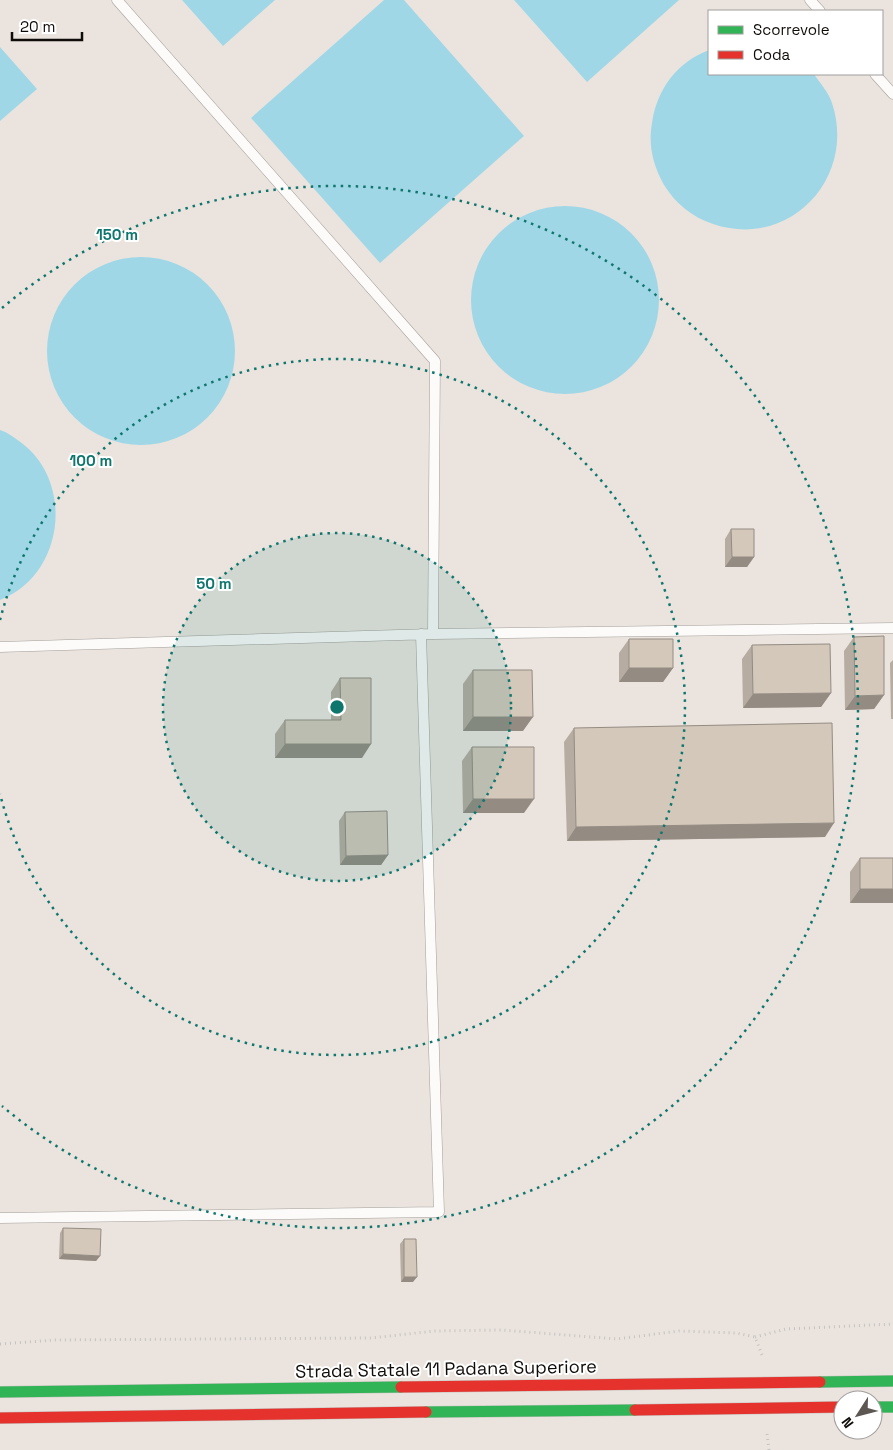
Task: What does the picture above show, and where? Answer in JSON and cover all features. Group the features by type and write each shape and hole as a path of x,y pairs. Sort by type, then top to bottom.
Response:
{"highway":[{"name":"Strada Statale 11 Padana Superiore","path":"0,1392 893,1381"},
{"path":"0,1418 833,1407"}],"lane":[{"path":"117,0 435,360 433,634"},
{"path":"810,0 819,10"},
{"path":"876,75 893,94"},
{"path":"0,647 421,634 893,628"},
{"path":"0,1218 440,1212 421,634"}],"path":[{"path":"0,1344 56,1340 371,1338 435,1331 502,1330 617,1340 679,1331 736,1333 755,1337 786,1329 893,1324"},
{"path":"755,1337 762,1355"},
{"path":"767,1434 769,1450"}],"water":[{"path":"182,0 275,0 223,46"},
{"path":"384,0 404,0 524,136 380,263 251,118"},
{"path":"514,0 679,0 587,82"},
{"path":"0,47 37,89 0,121"},
{"path":"708,50 708,75 815,75 827,92 831,99 837,131 835,157 825,181 810,201 791,217 767,227 741,229 713,224 698,218 685,209 664,185 654,163 651,147 651,131 655,111 670,78 678,69"},
{"path":"565,206 592,210 617,222 631,234 643,248 655,273 659,300 655,327 643,352 631,366 617,378 592,390 565,394 538,390 513,378 499,366 487,352 475,327 471,300 475,273 487,248 499,234 513,222 538,210"},
{"path":"141,257 168,261 193,273 207,285 219,299 231,324 235,351 231,378 219,403 207,417 193,429 168,441 141,445 114,441 89,429 75,417 63,403 51,378 47,351 51,324 63,299 75,285 89,273 114,261"},
{"path":"0,430 23,444 40,461 50,482 55,505 55,528 49,551 37,571 21,588 0,600"}],"building":[{"path":"731,529 754,529 754,557 732,557"},
{"path":"884,636 884,695 855,696 854,637"},
{"path":"629,639 673,639 673,668 629,668"},
{"path":"830,644 831,693 753,694 752,645"},
{"path":"473,670 532,670 533,717 473,717"},
{"path":"340,678 371,678 371,744 285,744 285,720 341,720"},
{"path":"832,723 834,823 576,827 574,728"},
{"path":"472,747 534,747 534,799 473,799"},
{"path":"387,811 388,855 346,856 345,812"},
{"path":"860,858 893,858 893,889 860,889"},
{"path":"63,1228 101,1229 100,1256 63,1254"},
{"path":"404,1239 416,1239 417,1277 404,1277"}],"traffic: fast":[{"path":"820,1382 893,1381"},
{"path":"0,1392 401,1387"},
{"path":"883,1407 893,1407"},
{"path":"426,1412 635,1410"}],"traffic: jam":[{"path":"401,1387 820,1382"},
{"path":"635,1410 833,1407"},
{"path":"0,1418 426,1412"}]}
